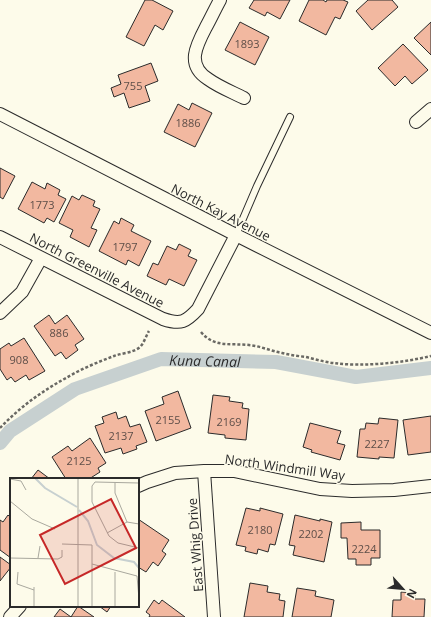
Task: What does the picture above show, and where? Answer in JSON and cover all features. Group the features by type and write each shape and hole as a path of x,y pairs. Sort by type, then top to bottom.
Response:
{"street":[{"path":"220,0 198,41 195,52 195,62 199,72 208,79 244,98"},
{"path":"416,122 431,109"},
{"name":"North Kay Avenue","path":"0,114 431,333"},
{"name":"North Greenville Avenue","path":"0,237 173,323 183,322 192,316 198,309 236,235"},
{"path":"0,313 22,292 41,258"},
{"name":"East Whig Drive","path":"204,471 214,617"},
{"name":"North Windmill Way","path":"139,486 176,473 234,471 320,489 352,491 394,490 431,486"},
{"path":"10,617 19,607"}],"lane":[{"path":"236,235 257,186 290,117"}],"path":[{"path":"0,428 22,408 67,377 115,356 135,350 143,343 149,331"},
{"path":"201,332 209,340 222,344 249,345 333,363 372,365 431,356"}],"building":[{"path":"145,0 152,0 173,11 163,30 155,25 144,46 126,37"},
{"path":"254,0 290,0 280,19 267,12 265,16 249,8"},
{"path":"309,0 323,0 326,2 327,0 343,0 348,2 340,19 335,17 326,35 299,21"},
{"path":"368,0 392,0 398,7 372,30 356,11"},
{"path":"240,22 269,37 255,65 225,50"},
{"path":"431,22 431,55 414,38"},
{"path":"403,44 428,70 412,84 405,76 395,86 378,68"},
{"path":"151,63 158,81 145,86 150,101 129,108 124,93 114,97 111,88 121,84 118,75"},
{"path":"192,103 212,113 195,147 164,132 178,104 189,110"},
{"path":"0,168 15,176 3,199 0,197"},
{"path":"32,182 45,189 47,183 60,190 58,195 66,199 54,222 47,218 44,223 18,209"},
{"path":"82,195 95,201 93,206 100,209 91,228 97,230 89,247 70,237 73,230 59,223 72,196 79,200"},
{"path":"121,218 134,225 131,231 151,241 139,266 128,260 126,265 99,251 114,221 119,224"},
{"path":"179,244 191,250 188,256 197,260 184,286 169,279 166,285 147,276 153,263 158,265 167,246 176,250"},
{"path":"49,315 55,324 67,315 84,339 75,345 78,350 66,359 61,352 55,356 34,326"},
{"path":"24,338 45,371 29,380 26,375 15,382 11,377 7,380 0,369 0,349 9,343 11,346"},
{"path":"178,391 191,428 156,441 145,411 164,404 162,397"},
{"path":"213,395 230,397 229,401 243,403 242,408 249,409 246,440 225,438 225,435 208,433"},
{"path":"116,412 118,419 126,416 130,427 140,424 147,442 136,446 137,449 123,454 121,448 105,453 95,426 104,423 102,417"},
{"path":"431,416 431,452 408,455 403,420"},
{"path":"379,418 398,420 394,458 379,457 379,459 357,457 360,429 365,429 366,423 378,424"},
{"path":"310,423 341,431 337,443 345,445 340,460 311,452 312,450 303,447"},
{"path":"90,438 106,463 98,468 100,472 91,478 65,478 52,457 68,446 72,451"},
{"path":"38,470 49,478 32,478"},
{"path":"246,508 260,511 260,508 283,514 275,545 270,544 268,552 258,549 257,554 245,551 246,547 236,545"},
{"path":"8,515 10,517 10,557 0,550 0,520 3,522"},
{"path":"295,515 320,521 320,519 332,522 324,562 293,555 295,546 289,545"},
{"path":"139,520 169,540 162,551 166,554 158,566 153,562 146,572 139,568"},
{"path":"361,522 361,530 380,530 380,558 371,558 371,565 356,565 356,559 348,559 347,538 341,538 341,523"},
{"path":"0,557 10,564 10,568 0,581"},
{"path":"250,583 268,586 267,592 280,594 279,600 285,601 283,617 244,617"},
{"path":"297,588 316,591 315,596 334,600 331,617 292,617"},
{"path":"401,592 415,593 415,599 425,599 424,617 392,617 393,600 401,600"},
{"path":"154,600 159,604 162,600 185,617 149,617 150,615 146,612"},
{"path":"77,607 79,607 94,617 71,617"},
{"path":"100,607 110,607 107,612"},
{"path":"60,609 71,617 54,617"}],"waterway":[{"name":"Kuna Canal","path":"0,443 10,431 75,389 161,359 276,362 356,377 431,368"}]}
